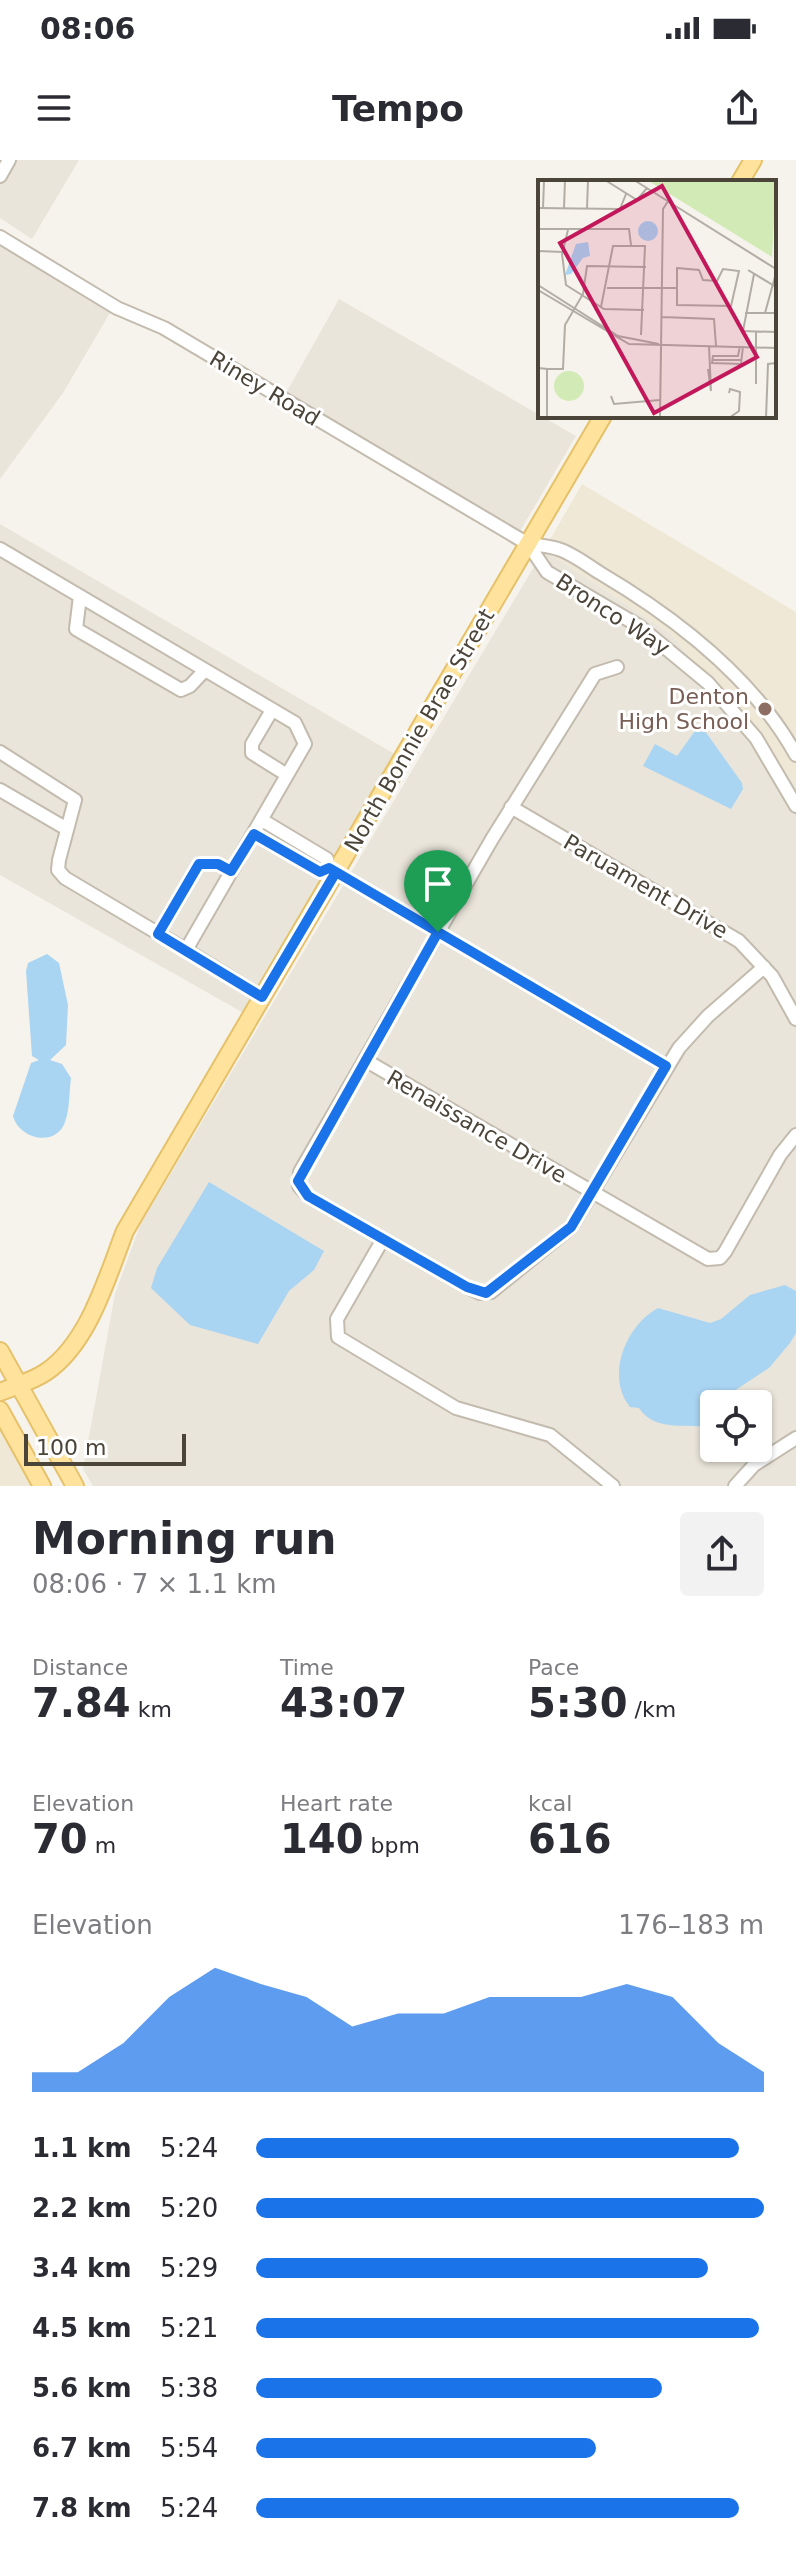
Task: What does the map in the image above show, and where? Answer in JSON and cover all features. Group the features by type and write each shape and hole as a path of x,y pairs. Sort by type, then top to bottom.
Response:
{"main road":[{"path":"741,180 753,160"},
{"name":"North Bonnie Brae Street","path":"0,1392 46,1372 72,1347 102,1290 125,1231 262,997 332,870 602,418"},
{"path":"0,1351 75,1486"},
{"path":"0,1410 42,1486"}],"street":[{"path":"0,176 9,160"},
{"name":"Riney Road","path":"0,237 117,308 164,328 528,544"},
{"name":"Bronco Way","path":"528,544 559,549 682,627 753,694 783,732 796,755"},
{"name":"Bronco Way","path":"528,544 547,572 648,632 708,683 756,738 796,806"},
{"path":"0,549 295,723 302,733 305,744 186,950"},
{"path":"80,596 76,629 181,690 205,670"},
{"path":"617,667 600,671 591,679 511,807 300,1172 299,1186 308,1196 480,1293 491,1292 563,1234 592,1193 666,1066 708,1016 764,967"},
{"path":"272,710 252,744 252,753 287,775"},
{"path":"0,752 75,800 58,870 65,878 262,997"},
{"path":"0,790 67,829"},
{"name":"Paruament Drive","path":"511,807 729,934 764,967 796,1019"},
{"path":"262,820 327,859 332,870 666,1066"},
{"path":"254,834 320,872 332,870"},
{"path":"158,934 199,864 218,864 231,871"},
{"name":"Renaissance Drive","path":"365,1060 702,1257 714,1260 725,1252 780,1155 796,1135"},
{"path":"383,1239 337,1319 336,1331 342,1341 456,1408 527,1426 560,1441 613,1486"},
{"path":"735,1486 754,1465 796,1438"}],"shaded area":[{"path":"0,160 79,160 32,239 0,218"},
{"path":"0,246 111,311 63,393 0,479"},
{"path":"339,299 538,414 538,418 545,418 576,436 519,533 286,393"},
{"name":"Denton High School","path":"582,484 796,612 796,785 671,634 544,550"},
{"path":"0,524 398,756 247,1015 0,875"},
{"path":"544,550 671,634 796,785 796,1486 93,1486 83,1469 115,1294 140,1225"},
{"path":"0,1416 40,1486 0,1486"}],"water":[{"path":"700,724 742,783 743,789 731,809 643,766 655,744 677,756"},
{"path":"47,954 59,963 68,1005 66,1045 50,1060 62,1064 71,1078 65,1122 60,1130 46,1138 22,1130 13,1116 31,1063 39,1060 32,1056 26,971 28,963"},
{"path":"209,1182 324,1251 314,1270 289,1291 258,1344 190,1325 151,1288 157,1268"},
{"path":"785,1285 796,1291 796,1333 769,1368 736,1390 700,1390 700,1427 661,1423 652,1420 639,1408 630,1407 619,1381 619,1367 628,1339 647,1316 658,1308 710,1323 721,1319 750,1295"}],"place":[{"name":"Denton High School","path":"765,709"}],"route":[{"path":"438,932 336,872 329,868 320,872 254,834 231,871 218,864 199,864 158,934 262,997 336,872 438,932 300,1172 298,1181 308,1196 467,1287 486,1293 571,1227 666,1066 438,932"}]}
